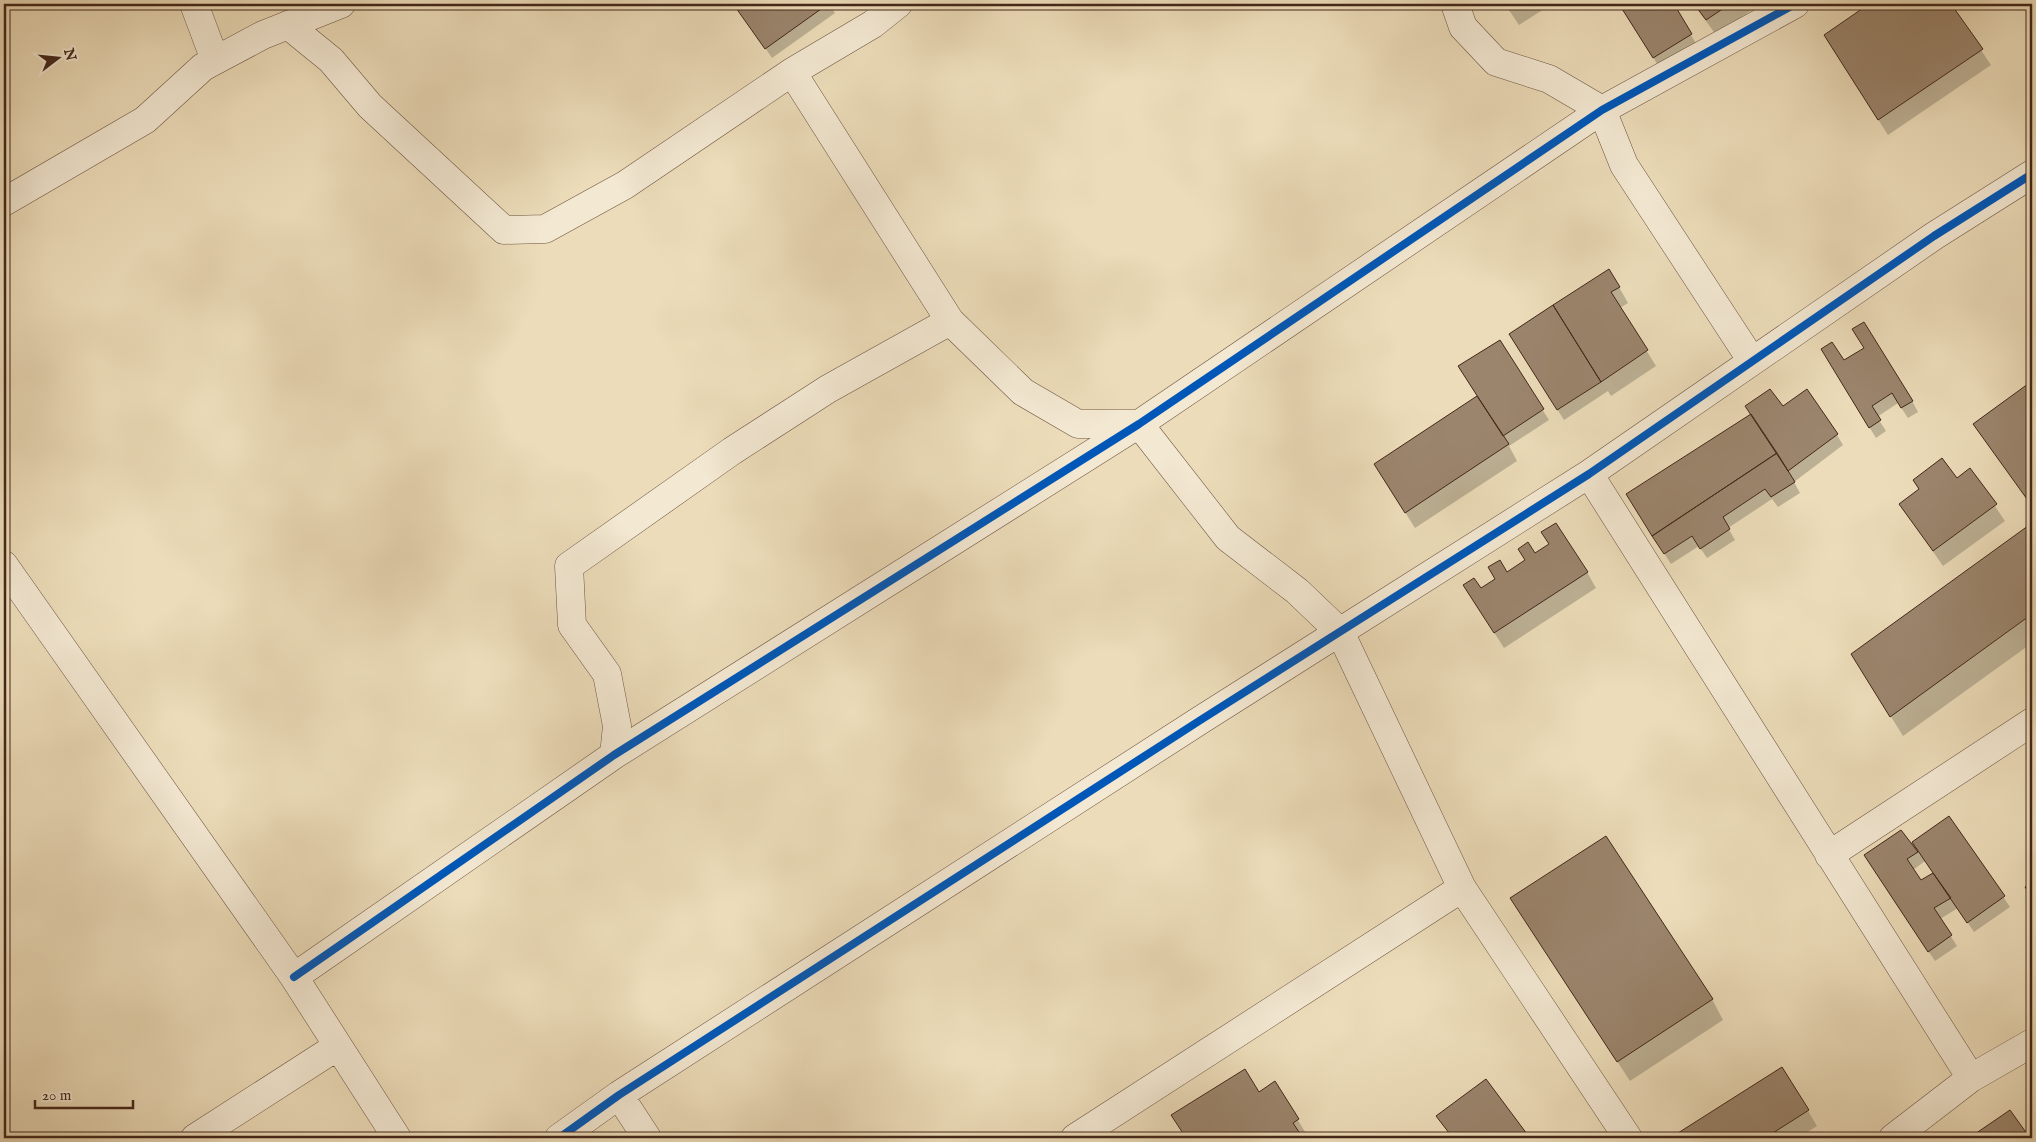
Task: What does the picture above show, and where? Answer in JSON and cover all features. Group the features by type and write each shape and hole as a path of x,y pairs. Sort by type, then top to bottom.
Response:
{"street":[{"path":"194,4 216,60"},
{"path":"4,202 145,120 203,66 262,35 341,4"},
{"path":"288,25 331,60 370,106 504,230 545,229 625,185 792,72 872,24 898,4"},
{"path":"1455,4 1463,27 1496,62 1549,79 1602,110 1624,165 1752,361"},
{"path":"294,977 614,755 1139,424 1602,110 1796,4"},
{"path":"792,72 950,321 1023,392 1078,424 1139,424"},
{"path":"559,1138 618,1095 1589,474 1934,236 2032,174"},
{"path":"614,755 618,726 607,674 572,625 569,566 732,451 828,389 950,321"},
{"path":"1139,424 1228,538 1297,591 1340,632 1462,888 1628,1138"},
{"path":"1589,474 1971,1078"},
{"path":"9,580 294,977 397,1138"},
{"path":"1829,855 2032,722"},
{"path":"1075,1138 1462,888"},
{"path":"1893,1138 1971,1078 2032,1042"},
{"path":"195,1138 338,1046"},
{"path":"618,1095 647,1138"}],"building":[{"path":"742,4 828,4 765,49 736,8"},
{"path":"1505,4 1519,4 1509,10"},
{"path":"1619,4 1674,4 1692,34 1653,58"},
{"path":"1694,4 1730,4 1706,20"},
{"path":"1869,4 1951,4 1983,49 1878,120 1824,35"},
{"path":"1609,269 1620,287 1611,292 1648,350 1601,382 1553,305"},
{"path":"1553,305 1601,382 1557,410 1509,334"},
{"path":"1864,322 1913,401 1901,408 1892,393 1872,406 1881,420 1869,428 1821,349 1832,342 1844,360 1864,348 1852,329"},
{"path":"1500,340 1544,409 1503,436 1458,366"},
{"path":"2032,381 2032,506 1973,424"},
{"path":"1770,389 1783,406 1807,389 1838,434 1788,471 1745,406"},
{"path":"1477,396 1509,444 1405,513 1374,464"},
{"path":"1751,414 1777,453 1652,536 1626,494"},
{"path":"1777,453 1795,482 1771,497 1765,489 1723,517 1730,529 1700,549 1692,536 1664,554 1652,536"},
{"path":"1942,458 1957,478 1970,468 1997,504 1933,551 1899,504 1919,489 1913,480"},
{"path":"1556,523 1588,572 1494,633 1463,585 1474,578 1481,588 1495,579 1488,567 1500,560 1507,572 1525,560 1518,549 1528,542 1535,553 1549,544 1541,532"},
{"path":"2032,523 2032,614 1890,717 1851,654"},
{"path":"1949,816 2005,896 1967,923 1912,842"},
{"path":"1901,830 1918,852 1907,859 1921,880 1933,873 1951,898 1934,908 1952,935 1928,952 1864,855"},
{"path":"1606,836 1713,999 1617,1062 1510,898"},
{"path":"2032,882 2032,898 2025,887"},
{"path":"1782,1067 1809,1110 1765,1138 1681,1138 1678,1133"},
{"path":"1245,1069 1259,1092 1275,1081 1299,1119 1293,1123 1303,1138 1186,1138 1171,1115"},
{"path":"1486,1079 1530,1138 1453,1138 1436,1116"},
{"path":"2010,1110 2030,1138 1969,1138"}],"cycle path":[{"path":"294,977 614,755 1139,424 1602,110 1795,4"},
{"path":"559,1138 619,1095 1199,721 1589,474 1934,236 2032,174"}]}
